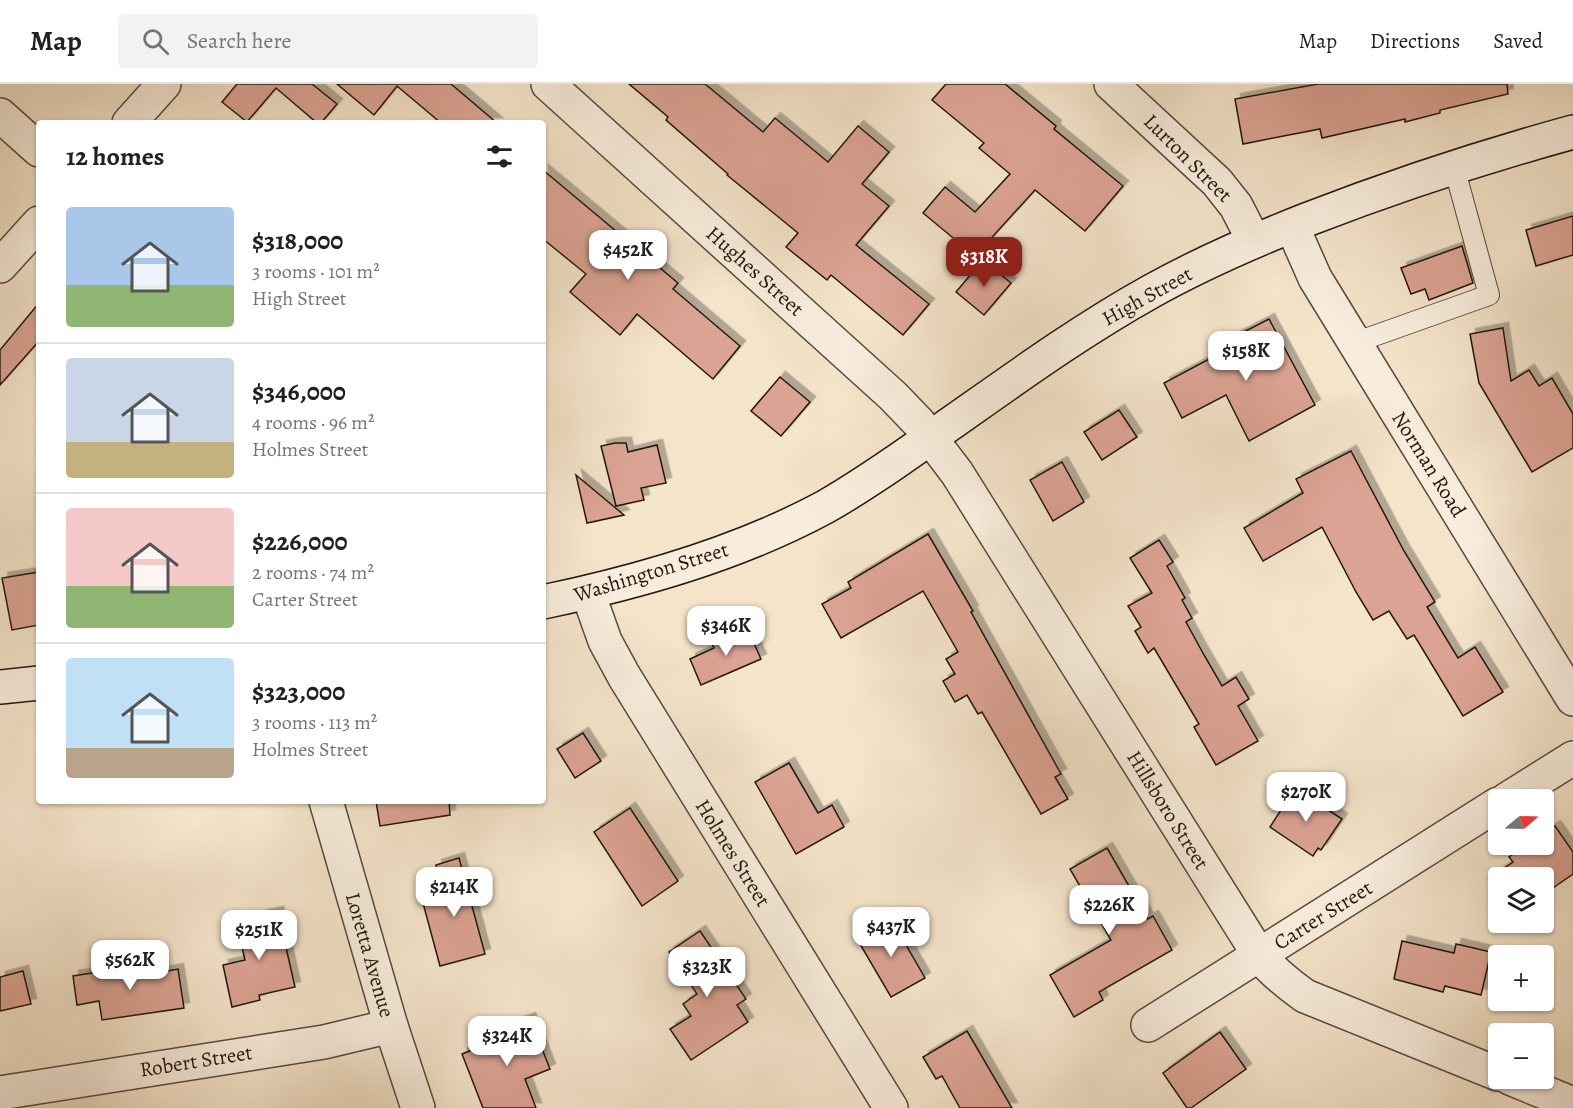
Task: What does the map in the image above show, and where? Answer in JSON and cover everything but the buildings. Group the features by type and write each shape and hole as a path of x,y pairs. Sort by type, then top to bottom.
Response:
{"street":[{"path":"132,120 164,84"},
{"name":"Hughes Street","path":"548,84 893,396 931,438"},
{"name":"Lurton Street","path":"1111,84 1217,182 1236,206 1254,241"},
{"path":"0,115 36,147"},
{"name":"High Street","path":"758,537 840,498 1120,309 1176,277 1254,241 1378,193 1454,167 1573,132"},
{"path":"0,266 36,226"},
{"name":"Norman Road","path":"1292,226 1315,278 1573,699"},
{"name":"Hillsboro Street","path":"931,438 957,473 1259,955 1279,977 1305,996 1488,1070"},
{"name":"Washington Street","path":"546,601 588,593 689,563 758,537"},
{"name":"Holmes Street","path":"588,593 605,640 624,676 891,1108"},
{"path":"0,687 36,682"},
{"path":"1524,789 1573,758"},
{"name":"Loretta Avenue","path":"327,804 391,1026 418,1108"},
{"name":"Carter Street","path":"1148,1025 1488,810"},
{"name":"Robert Street","path":"0,1093 324,1042 391,1026"},
{"path":"1537,1089 1573,1104"}],"lane":[{"path":"1354,343 1489,295 1454,167"}]}
